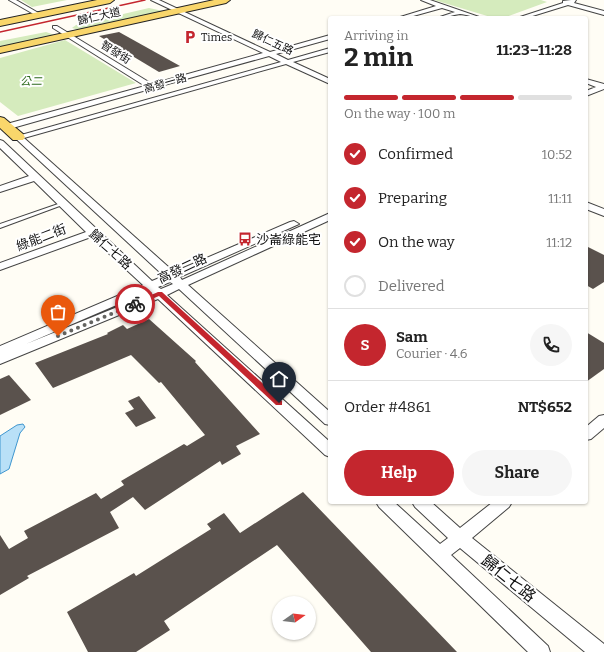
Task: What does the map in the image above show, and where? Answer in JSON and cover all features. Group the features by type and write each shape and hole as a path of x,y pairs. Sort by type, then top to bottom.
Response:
{"main road":[{"name":"歸仁大道","path":"0,23 90,0"},
{"name":"歸仁大道","path":"0,18 110,0"},
{"name":"歸仁大道","path":"0,50 68,35 180,7 226,0"},
{"name":"歸仁大道","path":"159,3 180,7"},
{"name":"歸仁大道","path":"52,28 71,24"},
{"name":"歸仁七路","path":"2,126 18,137"},
{"name":"高發一路","path":"0,142 18,137"}],"street":[{"path":"12,0 35,13"},
{"path":"424,0 473,16"},
{"path":"558,0 571,1 604,10"},
{"path":"526,16 571,1 604,13"},
{"path":"407,16 442,6"},
{"name":"歸仁五路","path":"180,7 291,61 328,76"},
{"path":"447,16 461,12"},
{"name":"智發街","path":"52,28 68,35 166,96"},
{"name":"高發一路","path":"2,126 152,87 328,39"},
{"name":"高發一路","path":"18,137 328,51"},
{"name":"歸仁五路","path":"291,61 328,81"},
{"path":"588,82 604,88"},
{"path":"588,93 604,88"},
{"path":"588,100 604,88"},
{"name":"歸仁七路","path":"18,137 328,418"},
{"name":"歸仁七路","path":"0,142 93,233 328,449"},
{"path":"0,189 36,177"},
{"path":"588,199 604,207"},
{"path":"588,206 604,213"},
{"name":"高發二路","path":"0,360 176,281 328,209"},
{"name":"高發二路","path":"176,281 328,217"},
{"name":"綠能二街","path":"0,267 93,233"},
{"name":"高發二路","path":"0,351 156,290"},
{"path":"588,433 604,420"},
{"name":"歸仁七路","path":"386,504 541,652"},
{"name":"歸仁七路","path":"422,504 460,538 599,652"},
{"path":"440,554 502,504"}],"lane":[{"path":"0,226 63,204"}],"green space":[{"path":"21,0 67,0 32,7"},
{"path":"434,0 541,0 547,2 508,16 487,16"},
{"path":"149,8 163,11 79,30 72,28 76,25"},
{"path":"46,32 55,35 0,49 0,41"},
{"name":"公二","path":"65,40 136,83 18,116 0,102 0,58"}],"water":[{"path":"23,424 25,427 20,433 9,469 0,474 0,436 17,425"}],"building":[{"path":"119,32 180,66 159,72 99,36"},
{"path":"588,247 604,255 604,282 593,289 588,286"},
{"path":"149,319 196,361 195,362 260,434 236,446 241,454 222,465 220,461 145,510 133,497 110,512 119,528 27,576 29,578 0,595 0,535 9,549 28,538 24,531 96,493 101,499 124,485 121,481 184,444 187,446 205,435 161,382 159,383 131,355 53,388 35,363 108,334 107,333 123,325 127,329"},
{"path":"588,333 604,343 604,369 588,381"},
{"path":"9,375 31,400 0,415 0,379"},
{"path":"139,396 156,418 136,427 125,413 134,409 128,401"},
{"path":"303,492 457,652 371,652 277,545 164,621 170,630 136,652 88,652 67,612 134,573 136,576 211,529 207,524 224,513 240,533"}],"railway":[{"path":"0,32 145,0"}],"way so far":[{"path":"58,336 135,304"}],"place":[{"name":"Times","path":"190,37"},
{"name":"沙崙綠能宅","path":"245,239"}],"route":[{"path":"135,304 160,294 279,403"}]}
